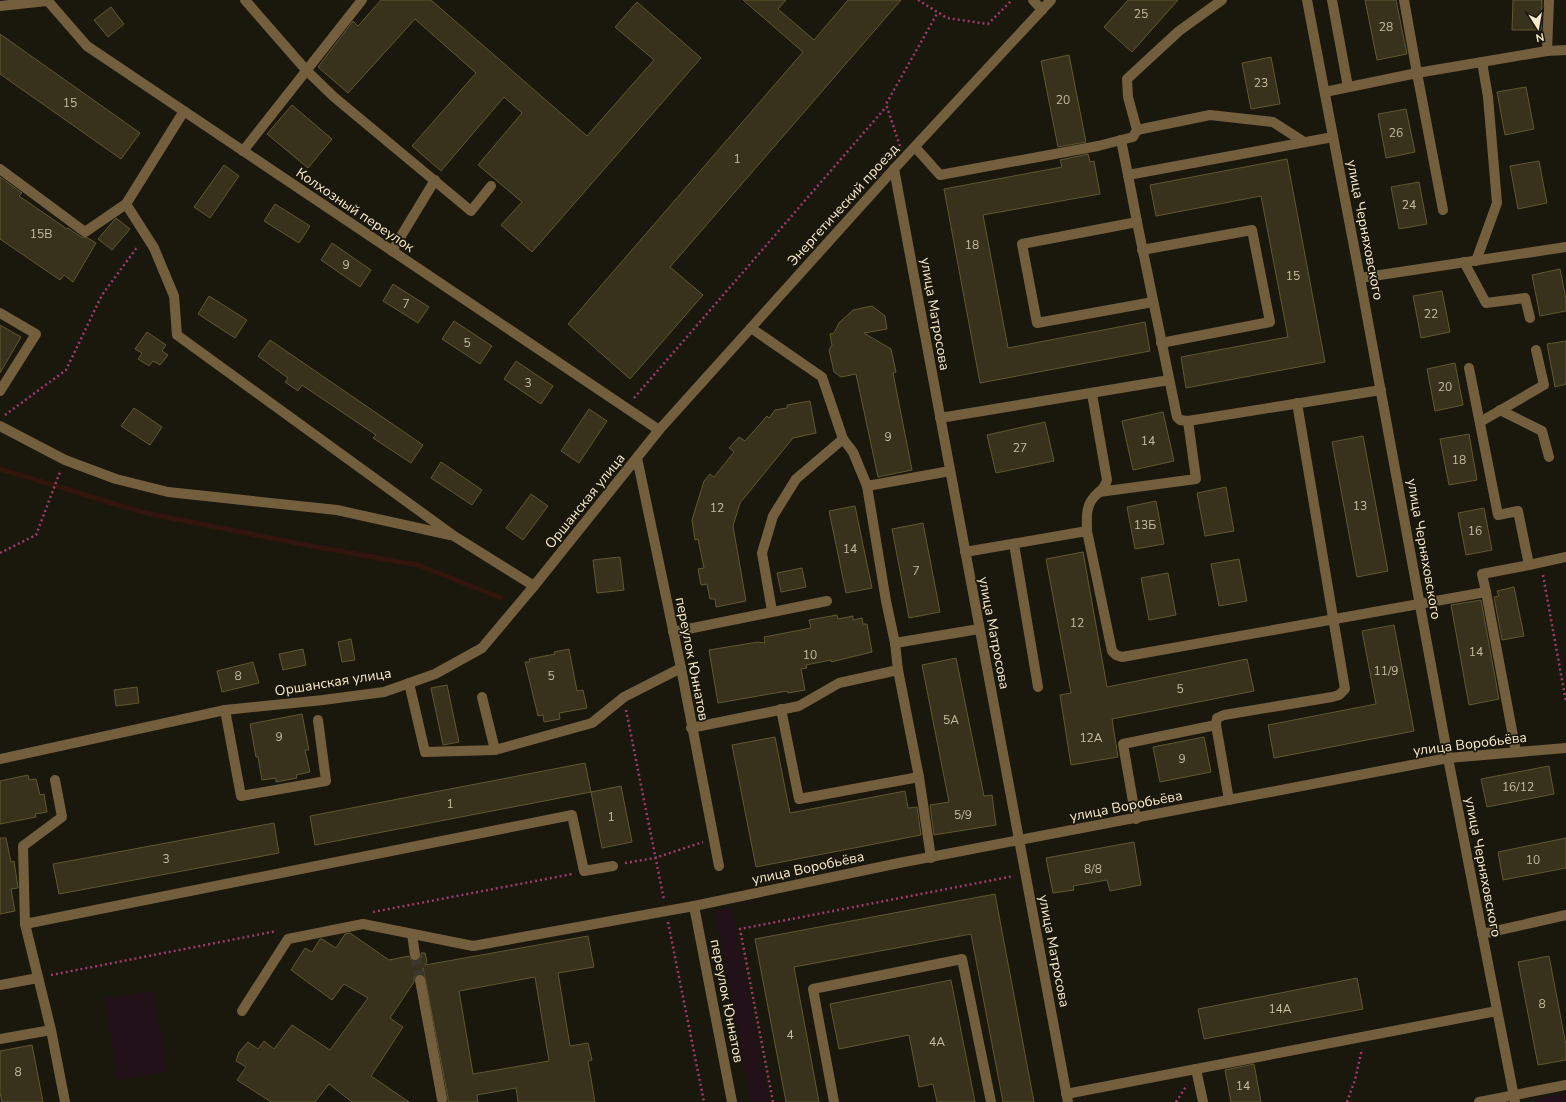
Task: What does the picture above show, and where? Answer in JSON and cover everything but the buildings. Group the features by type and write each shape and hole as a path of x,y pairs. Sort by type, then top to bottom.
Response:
{"street":[{"path":"245,0 306,70 334,97 471,211 491,186"},
{"path":"243,151 362,0"},
{"path":"1033,0 1042,10"},
{"name":"Энергетический проезд","path":"659,430 904,158 1051,0"},
{"path":"915,147 940,175 1098,146 1133,138 1137,130 1128,97 1127,79 1179,31 1222,0"},
{"name":"улица Черняховского","path":"1307,0 1360,278 1448,758 1514,1099"},
{"path":"1332,0 1348,87"},
{"path":"1404,0 1442,210"},
{"path":"1546,51 1549,0"},
{"path":"0,6 47,1"},
{"name":"Колхозный переулок","path":"47,1 87,46 659,430"},
{"path":"1325,92 1417,72 1546,51 1566,50"},
{"path":"1476,261 1497,203 1488,97 1482,62"},
{"path":"0,169 84,232 126,204 184,111"},
{"path":"1137,130 1210,115 1273,122 1304,142"},
{"path":"1128,175 1333,137"},
{"path":"1121,140 1161,343 1177,417 1180,420 1188,421 1380,390"},
{"name":"улица Матросова","path":"894,169 1067,1098"},
{"path":"392,251 435,180"},
{"path":"126,204 154,248 174,296 177,335 454,536 534,586"},
{"path":"1137,222 1022,244 1037,323 1153,302"},
{"path":"1142,250 1252,230 1270,322 1161,343"},
{"path":"1360,278 1566,247"},
{"path":"1464,262 1486,303 1525,298 1530,318"},
{"path":"0,313 36,334 0,391"},
{"path":"751,328 822,377 844,439 853,452 867,486 886,601 895,643 898,670 919,777 931,858"},
{"path":"1480,422 1544,385 1536,350"},
{"path":"1469,368 1498,515 1518,511 1529,564"},
{"path":"940,418 1092,394 1169,380"},
{"path":"1092,394 1107,480 1106,486 1093,498 1087,511 1087,531 1112,651 1116,656 1122,657 1486,592"},
{"path":"1229,800 1216,725 1217,718 1224,715 1339,695 1345,689 1297,403"},
{"path":"1500,410 1542,431 1549,457"},
{"path":"1099,492 1196,479 1188,421"},
{"path":"0,426 65,460 116,480 168,492 337,510 454,536"},
{"name":"Оршанская улица","path":"0,760 225,710 384,692 435,674 482,648 534,586 659,430"},
{"path":"772,611 762,553 773,516 796,479 844,439"},
{"name":"переулок Юннатов","path":"637,458 681,668 691,728 719,866"},
{"path":"867,486 950,471"},
{"path":"965,552 1087,531"},
{"path":"1014,544 1038,687"},
{"path":"1516,752 1482,574 1566,557"},
{"path":"673,632 827,601"},
{"path":"895,643 979,629"},
{"path":"409,683 425,752 495,750 592,723 624,697 681,668"},
{"path":"691,728 799,706 840,683 898,670"},
{"path":"482,697 495,750"},
{"path":"781,709 799,799 919,777"},
{"path":"225,710 241,796 326,781 318,720"},
{"path":"1136,819 1123,744 1216,725"},
{"name":"улица Воробьёва","path":"242,1011 288,939 363,924 473,946 694,906 931,858 1448,758 1566,748"},
{"path":"54,780 62,817 23,846 25,924 51,1030 65,1102"},
{"path":"25,924 572,815 584,871 613,866"},
{"name":"переулок Юннатов","path":"694,906 732,1102"},
{"path":"1482,934 1566,914"},
{"path":"412,934 415,955"},
{"path":"834,1102 813,989 962,960 991,1102"},
{"path":"0,985 38,978"},
{"path":"420,980 442,1099"},
{"path":"1067,1098 1196,1069 1497,1011"},
{"path":"0,1039 51,1030"},
{"path":"1196,1069 1203,1102"},
{"path":"1479,1102 1514,1099 1566,1085"}],"path":[{"path":"918,0 947,18 988,24 1012,0"},
{"path":"625,408 886,107 886,104 938,12"},
{"path":"886,107 904,158"},
{"path":"0,419 66,370 102,295 146,236"},
{"path":"0,553 36,535 65,460"},
{"path":"1542,572 1566,702"},
{"path":"613,866 655,858 714,838"},
{"path":"773,1102 740,929 1025,873"},
{"path":"1347,1102 1355,1080 1365,1037"}],"shaded area":[{"path":"732,907 769,1102 751,1102 715,910"},
{"path":"153,991 167,1072 118,1080 105,999"},
{"path":"1566,1093 1566,1102 1536,1102 1536,1099"}],"waterway":[{"path":"0,469 141,512 322,548 418,565 501,598"}],"tunnel":[{"path":"415,955 420,980"}]}
